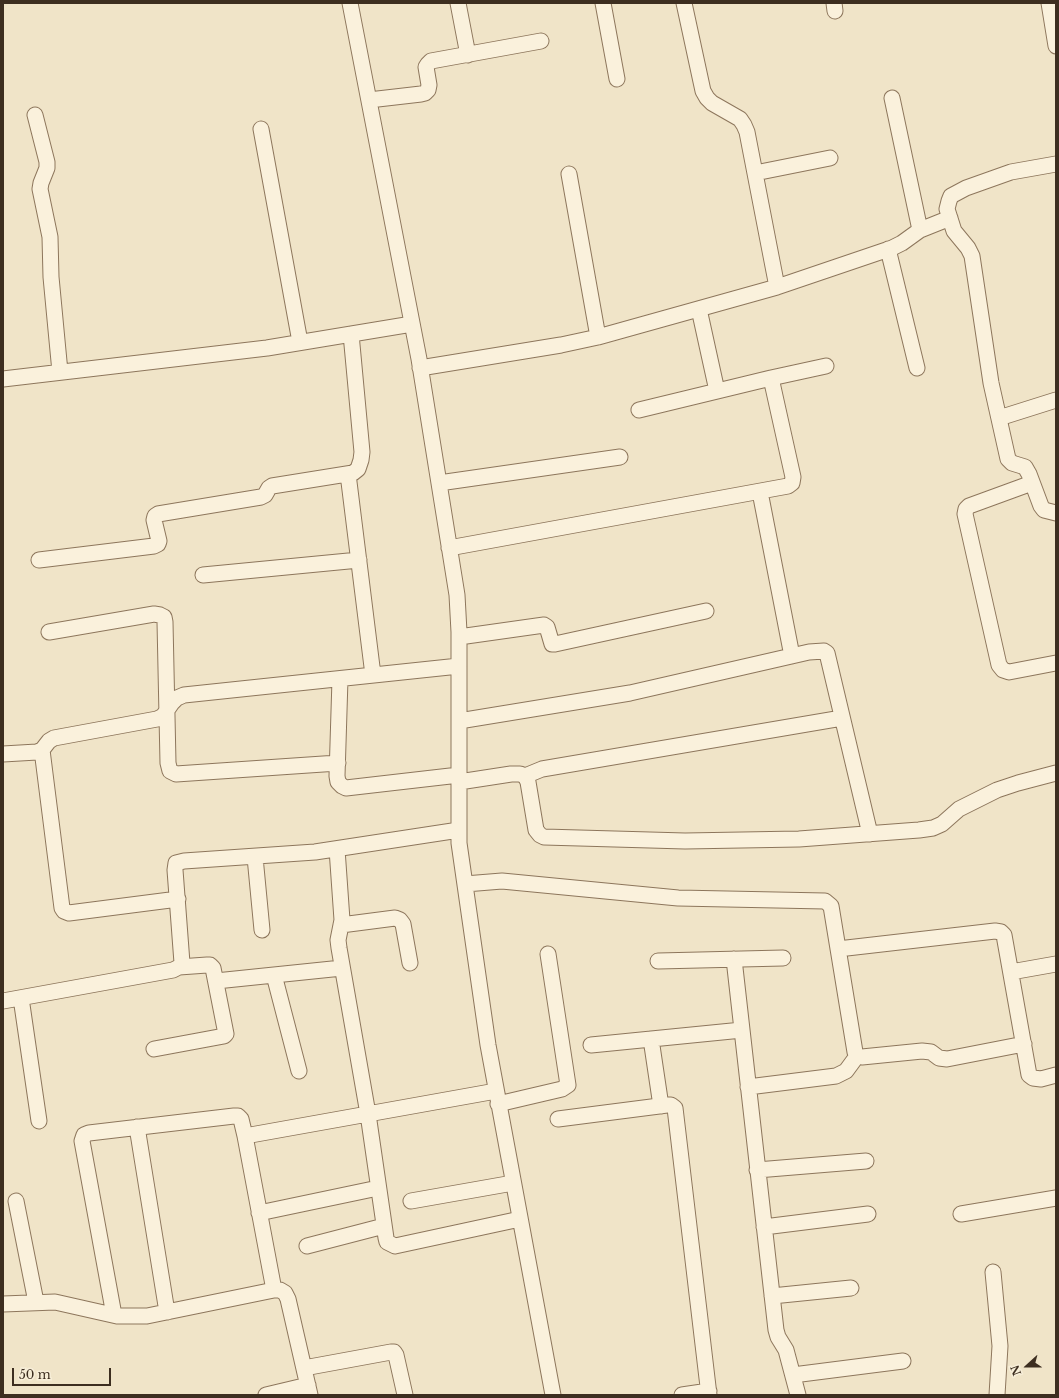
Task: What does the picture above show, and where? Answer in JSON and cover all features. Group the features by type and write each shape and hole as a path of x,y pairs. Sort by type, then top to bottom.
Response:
{"street":[{"path":"350,3 420,368 457,595 459,637 459,830 465,884 488,1045 553,1395"},
{"path":"458,3 468,55"},
{"path":"603,3 617,79"},
{"path":"684,3 703,91 712,103 740,120 747,132 777,287"},
{"path":"1049,3 1056,46"},
{"path":"369,100 422,94 428,90 429,85 426,67 431,61 541,41"},
{"path":"892,98 920,230"},
{"path":"35,115 48,162 40,189 50,237 51,277 60,372"},
{"path":"261,129 300,342"},
{"path":"755,173 830,158"},
{"path":"1056,164 1012,172 966,188 951,196 947,209 954,231 968,248 972,256 991,383 1008,458 1012,463 1025,467 1044,510 1056,513"},
{"path":"569,174 598,337"},
{"path":"420,368 561,345 598,337 777,287 888,249 902,243 920,230 950,218"},
{"path":"888,249 917,368"},
{"path":"699,309 717,391"},
{"path":"3,379 259,349 412,324"},
{"path":"39,560 154,546 158,544 159,540 154,520 155,516 158,514 261,498 272,486 353,473 358,469 362,460 362,452 351,334"},
{"path":"640,410 770,378 826,366"},
{"path":"450,548 788,486 792,483 793,477 770,378"},
{"path":"999,418 1056,400"},
{"path":"439,483 620,457"},
{"path":"348,474 373,675"},
{"path":"1032,483 969,506 966,509 965,514 999,664 1003,670 1009,672 1056,663"},
{"path":"760,492 792,656"},
{"path":"203,575 359,560"},
{"path":"459,637 544,625 547,627 552,644 555,644 706,611"},
{"path":"48,632 154,614 164,617 166,622 168,763 170,771 176,774 338,763"},
{"path":"459,721 630,693 792,656 824,651 827,653 870,834"},
{"path":"3,754 37,752 42,750 49,741 54,738 157,719 167,712 177,698 184,695 459,666"},
{"path":"340,679 338,782 346,788 511,774 520,774 525,776 542,769 842,718"},
{"path":"42,750 62,908 64,911 69,913 178,899"},
{"path":"525,776 528,782 536,830 544,837 686,841 799,839 933,828 942,824 958,809 997,790 1056,773"},
{"path":"179,967 182,963 175,870 176,863 184,861 315,852 459,830"},
{"path":"337,849 342,911 338,940 368,1114 387,1242 395,1246 520,1219"},
{"path":"255,857 262,930"},
{"path":"465,884 502,881 678,898 825,901 831,906 855,1052 857,1056"},
{"path":"341,925 395,918 400,920 403,924 410,963"},
{"path":"838,949 995,931 1000,932 1004,935 1029,1074 1033,1078 1041,1079 1056,1075"},
{"path":"245,1136 368,1114 562,1089 568,1085 548,954"},
{"path":"658,961 783,958"},
{"path":"734,959 776,1330 778,1337 786,1350 798,1395"},
{"path":"1010,972 1056,964"},
{"path":"3,1001 173,970 179,967 210,965 213,968 226,1034 224,1036 154,1049"},
{"path":"216,981 342,968"},
{"path":"274,975 299,1071"},
{"path":"21,998 39,1121"},
{"path":"591,1045 742,1030"},
{"path":"651,1039 661,1106"},
{"path":"857,1056 862,1057 922,1051 931,1052 939,1058 948,1059 1024,1044"},
{"path":"748,1087 836,1076 846,1071 857,1056"},
{"path":"558,1120 661,1106 671,1105 674,1108 709,1393 682,1395"},
{"path":"114,1315 82,1141 84,1135 89,1133 238,1116 241,1119 245,1136 274,1290"},
{"path":"137,1127 167,1312"},
{"path":"757,1170 866,1161"},
{"path":"411,1201 513,1183"},
{"path":"259,1213 378,1188"},
{"path":"961,1214 1056,1198"},
{"path":"16,1201 36,1302"},
{"path":"764,1227 868,1214"},
{"path":"307,1246 384,1226"},
{"path":"993,1272 1000,1346 997,1395"},
{"path":"772,1296 851,1288"},
{"path":"3,1304 55,1302 128,1317 147,1316 280,1290 285,1293 288,1299 309,1390 266,1395"},
{"path":"304,1368 394,1352 405,1395"},
{"path":"793,1375 903,1361"}]}
